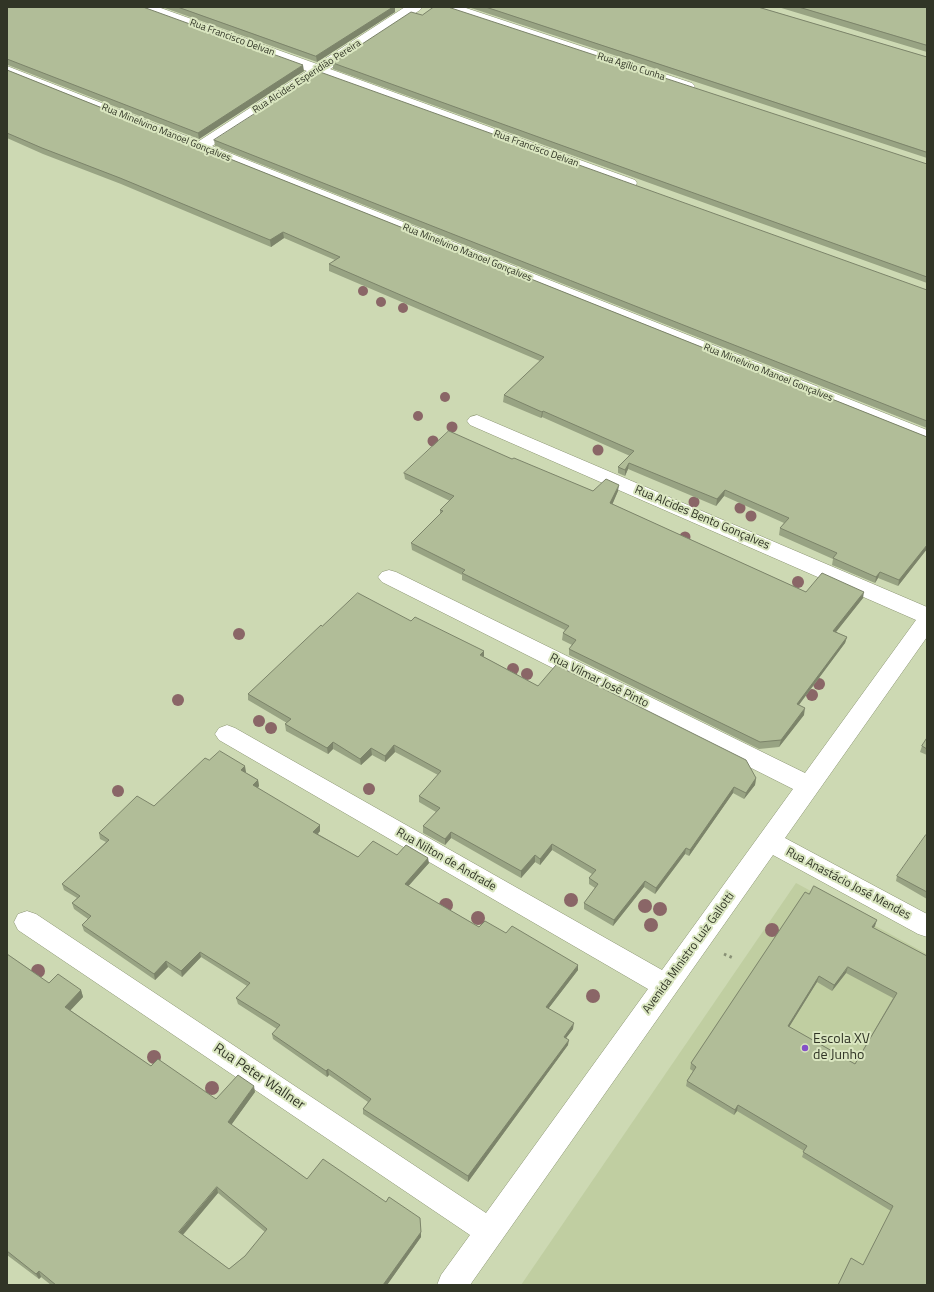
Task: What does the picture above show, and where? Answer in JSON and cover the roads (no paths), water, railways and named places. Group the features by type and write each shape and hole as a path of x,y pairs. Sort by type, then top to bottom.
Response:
{"street":[{"name":"Rua Francisco Delvan","path":"145,7 644,188"},
{"name":"Rua Alcides Esperidião Pereira","path":"200,147 415,7"},
{"name":"Rua Agílio Cunha","path":"449,7 700,90"},
{"name":"Rua Minelvino Manoel Gonçalves","path":"7,70 927,436"},
{"name":"Rua Alcides Bento Gonçalves","path":"477,421 927,616"},
{"name":"Rua Vilmar José Pinto","path":"389,577 809,786"},
{"name":"Avenida Ministro Luiz Gallotti","path":"452,1285 927,621"},
{"name":"Rua Nilton de Andrade","path":"227,734 666,986"},
{"name":"Rua Anastácio José Mendes","path":"769,842 927,926"},
{"name":"Rua Peter Wallner","path":"27,922 490,1232"}],"place":[{"name":"Escola XV de Junho","path":"805,1048"}]}
